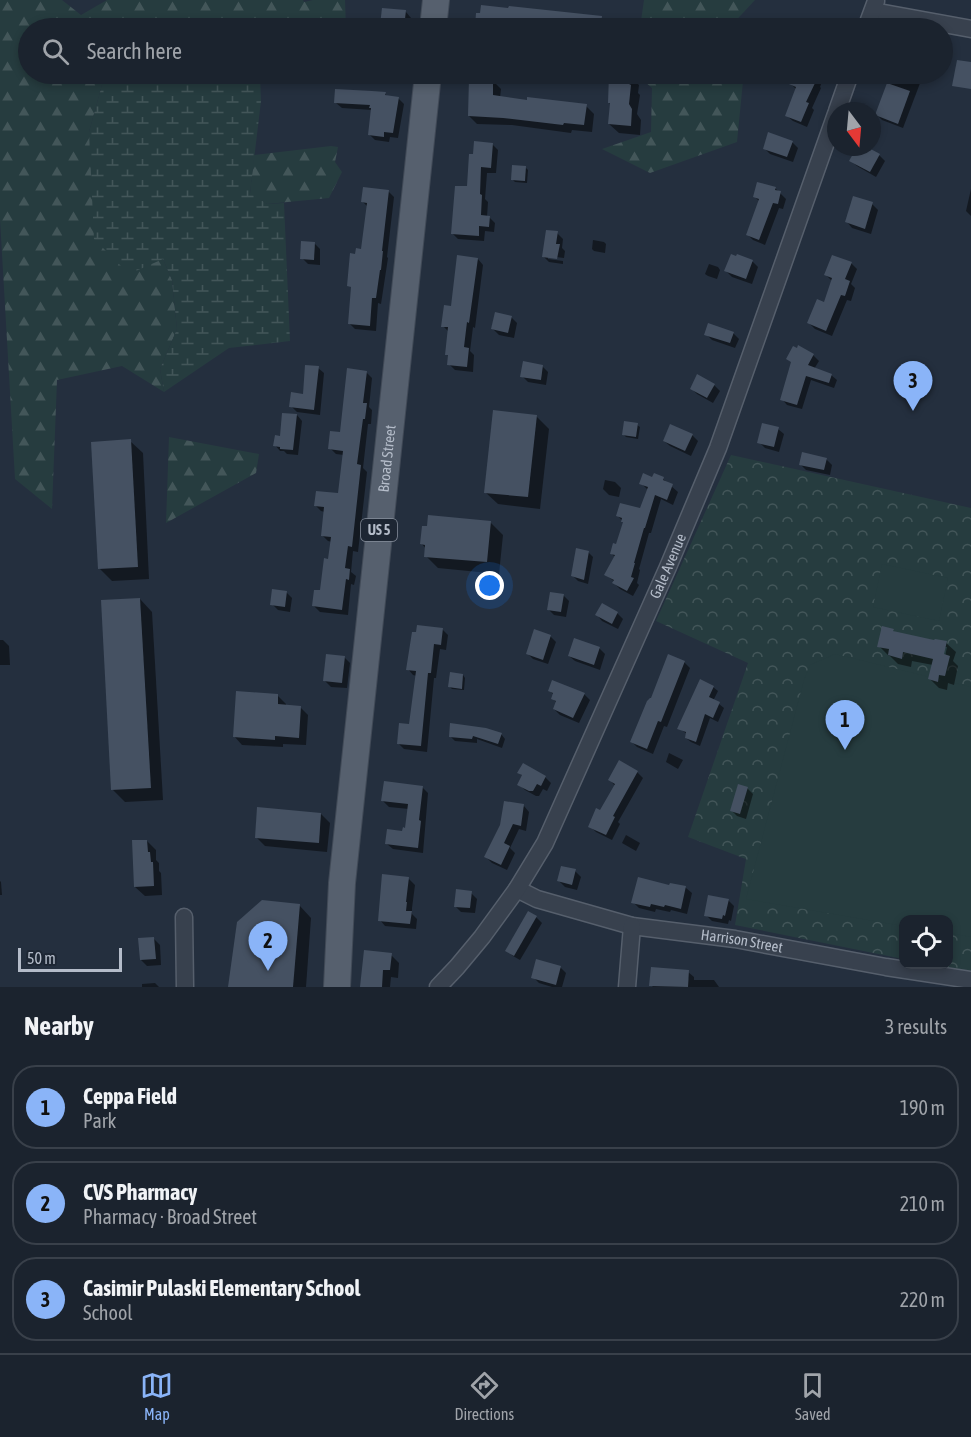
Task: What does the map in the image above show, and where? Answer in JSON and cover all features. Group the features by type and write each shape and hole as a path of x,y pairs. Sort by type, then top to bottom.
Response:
{"main road":[{"path":"434,18 436,0"},
{"name":"Broad Street","path":"337,987 343,872 427,84"}],"street":[{"path":"874,5 927,18"},
{"path":"953,25 971,29"},
{"name":"Gale Avenue","path":"840,102 846,84"},
{"name":"Gale Avenue","path":"438,987 482,937 517,889 550,833 663,578 714,456 827,137"},
{"name":"Harrison Street","path":"517,889 545,902 632,926 744,940 886,967 971,980"},
{"path":"184,917 185,987"},
{"path":"627,987 632,926"}],"green space":[{"path":"0,0 62,0 81,15 107,0 303,0 304,2 345,0 346,18 18,18 18,84 102,84 89,132 163,259 172,280 177,329 160,369 164,392 122,366 57,380 52,509 15,479 0,219"},
{"path":"644,0 755,0 738,18 641,18"},
{"path":"102,84 260,84 261,101 250,193 267,204 284,203 290,341 229,348 164,392 160,369 177,329 172,280 163,259 129,274 94,239 89,132"},
{"path":"647,84 743,84 737,142 650,173 602,149 651,132 652,88"},
{"path":"338,147 335,162 342,172 329,198 267,204 250,194 254,155"},
{"path":"169,437 259,454 256,473 166,523"},
{"path":"731,455 971,508 971,972 953,969 953,915 899,915 899,958 735,925 746,859 688,837 748,663 656,621"},
{"path":"882,564 948,578 939,621 873,607"},
{"path":"835,654 971,687 971,937 953,934 953,915 899,915 899,925 746,899 804,680 810,665"}],"building":[{"path":"481,5 602,16 602,18 476,18 476,13 480,13"},
{"path":"382,8 406,10 405,18 381,18"},
{"path":"957,60 971,62 971,89 952,86"},
{"path":"469,84 493,84 493,95 587,104 584,125 468,116"},
{"path":"609,84 631,85 629,104 632,109 631,126 608,124 610,103 608,103"},
{"path":"789,84 815,84 806,102 809,103 801,122 785,116 796,87"},
{"path":"887,84 910,91 898,124 881,117 880,102"},
{"path":"335,89 386,92 385,95 399,97 393,133 384,132 384,137 368,135 370,105 334,103"},
{"path":"768,132 793,141 787,157 763,149"},
{"path":"474,141 493,143 491,168 481,167 481,215 490,216 489,227 479,226 479,236 451,234 455,186 467,186 469,154 473,154"},
{"path":"852,156 879,156 870,172 849,161"},
{"path":"512,165 526,166 525,181 511,180"},
{"path":"757,182 776,187 775,190 781,191 778,204 773,203 759,240 746,235 759,199 753,197"},
{"path":"363,187 389,190 381,270 376,298 372,298 370,326 348,324 351,287 347,286 350,253 355,254 356,248 361,249 367,203 361,202"},
{"path":"853,196 873,202 865,229 845,222"},
{"path":"546,230 558,231 556,244 560,244 557,259 542,257"},
{"path":"301,241 315,242 314,260 300,259"},
{"path":"731,254 753,260 746,279 724,271"},
{"path":"457,255 478,258 464,347 469,348 467,367 447,365 448,355 445,355 448,327 441,327 444,305 451,306"},
{"path":"832,255 852,262 845,279 850,281 845,296 841,295 826,331 807,323 817,299 824,302 832,278 824,275"},
{"path":"495,312 512,316 508,333 491,329"},
{"path":"708,323 734,332 730,343 704,335"},
{"path":"798,345 814,354 808,365 832,374 829,383 806,376 797,405 780,400 791,362 786,359 793,346 797,348"},
{"path":"523,361 543,365 541,380 520,377"},
{"path":"305,365 319,366 314,410 289,407 291,392 303,394"},
{"path":"347,368 367,371 363,403 367,403 357,464 361,465 352,547 348,546 345,568 350,569 349,580 346,579 342,610 312,606 314,590 320,590 324,558 328,559 331,537 321,536 324,507 314,506 316,491 338,493 343,451 328,449 330,431 340,432"},
{"path":"697,374 715,384 707,398 690,389"},
{"path":"493,410 537,415 528,497 484,493"},
{"path":"282,413 297,414 293,450 273,446 275,435 280,436"},
{"path":"624,421 638,423 636,437 622,435"},
{"path":"762,423 779,427 774,447 757,443"},
{"path":"670,424 693,434 685,451 663,441"},
{"path":"131,439 138,567 98,569 91,442"},
{"path":"802,452 827,458 824,470 799,465"},
{"path":"643,473 652,477 654,473 673,484 667,500 655,495 634,563 631,577 634,578 627,591 612,583 614,580 604,575 615,555 610,554 623,522 621,522 622,518 616,516 620,503 640,508 648,487 639,484"},
{"path":"428,515 491,521 487,562 424,557 425,545 420,544 422,526 427,526"},
{"path":"576,548 589,551 584,580 571,576"},
{"path":"272,589 287,591 285,607 270,605"},
{"path":"550,592 564,594 561,612 547,610"},
{"path":"140,598 151,788 111,790 101,600"},
{"path":"602,603 618,612 612,624 595,615"},
{"path":"417,625 443,628 441,645 434,644 431,673 428,673 421,746 397,744 399,723 409,724 416,671 406,670 412,632 416,632"},
{"path":"882,626 894,629 893,631 947,641 944,654 950,656 945,676 939,675 938,682 928,679 933,659 903,652 902,659 888,655 889,649 877,647"},
{"path":"534,629 551,635 543,660 526,654"},
{"path":"574,638 600,647 594,665 568,656"},
{"path":"326,654 345,656 342,683 323,681"},
{"path":"668,654 685,661 661,722 658,721 647,749 630,742 647,701 651,698"},
{"path":"450,672 463,674 462,689 448,687"},
{"path":"700,679 714,686 709,697 720,702 713,718 705,714 696,742 685,738 686,732 677,729"},
{"path":"552,680 585,693 573,718 553,709 556,701 551,699 553,693 548,691"},
{"path":"236,691 278,694 278,704 301,706 299,738 275,736 275,740 233,737"},
{"path":"450,723 486,728 502,733 498,744 473,736 472,739 449,737"},
{"path":"619,760 638,771 613,816 615,817 606,835 588,827 596,808 600,810 615,784 608,780"},
{"path":"523,763 546,776 541,786 537,784 533,791 517,785 522,775 517,773"},
{"path":"384,781 423,786 418,848 385,844 387,829 402,831 403,827 405,828 408,804 381,801"},
{"path":"738,784 748,787 740,814 730,811"},
{"path":"504,801 524,804 521,826 513,824 504,843 510,846 501,865 484,857 500,825"},
{"path":"257,807 321,813 319,843 255,838"},
{"path":"132,840 147,840 148,852 153,862 154,886 134,887"},
{"path":"561,866 576,869 572,885 557,881"},
{"path":"382,874 409,877 406,911 412,911 410,924 378,921"},
{"path":"638,877 669,885 670,883 686,886 681,909 665,905 664,907 651,904 650,907 631,903"},
{"path":"456,889 472,891 470,908 454,907"},
{"path":"708,895 729,899 725,916 723,915 722,919 704,916"},
{"path":"262,900 300,904 293,987 228,987 237,922"},
{"path":"528,911 537,916 514,956 505,951"},
{"path":"154,937 156,959 140,960 138,938"},
{"path":"364,950 392,953 390,970 383,970 382,987 360,987"},
{"path":"536,959 561,966 556,985 531,978"},
{"path":"651,967 689,970 688,987 649,986"}],"place":[{"name":"Casimir Pulaski Elementary School","path":"913,411"},
{"name":"Ceppa Field","path":"845,750"},
{"name":"CVS Pharmacy","path":"268,971"}]}
